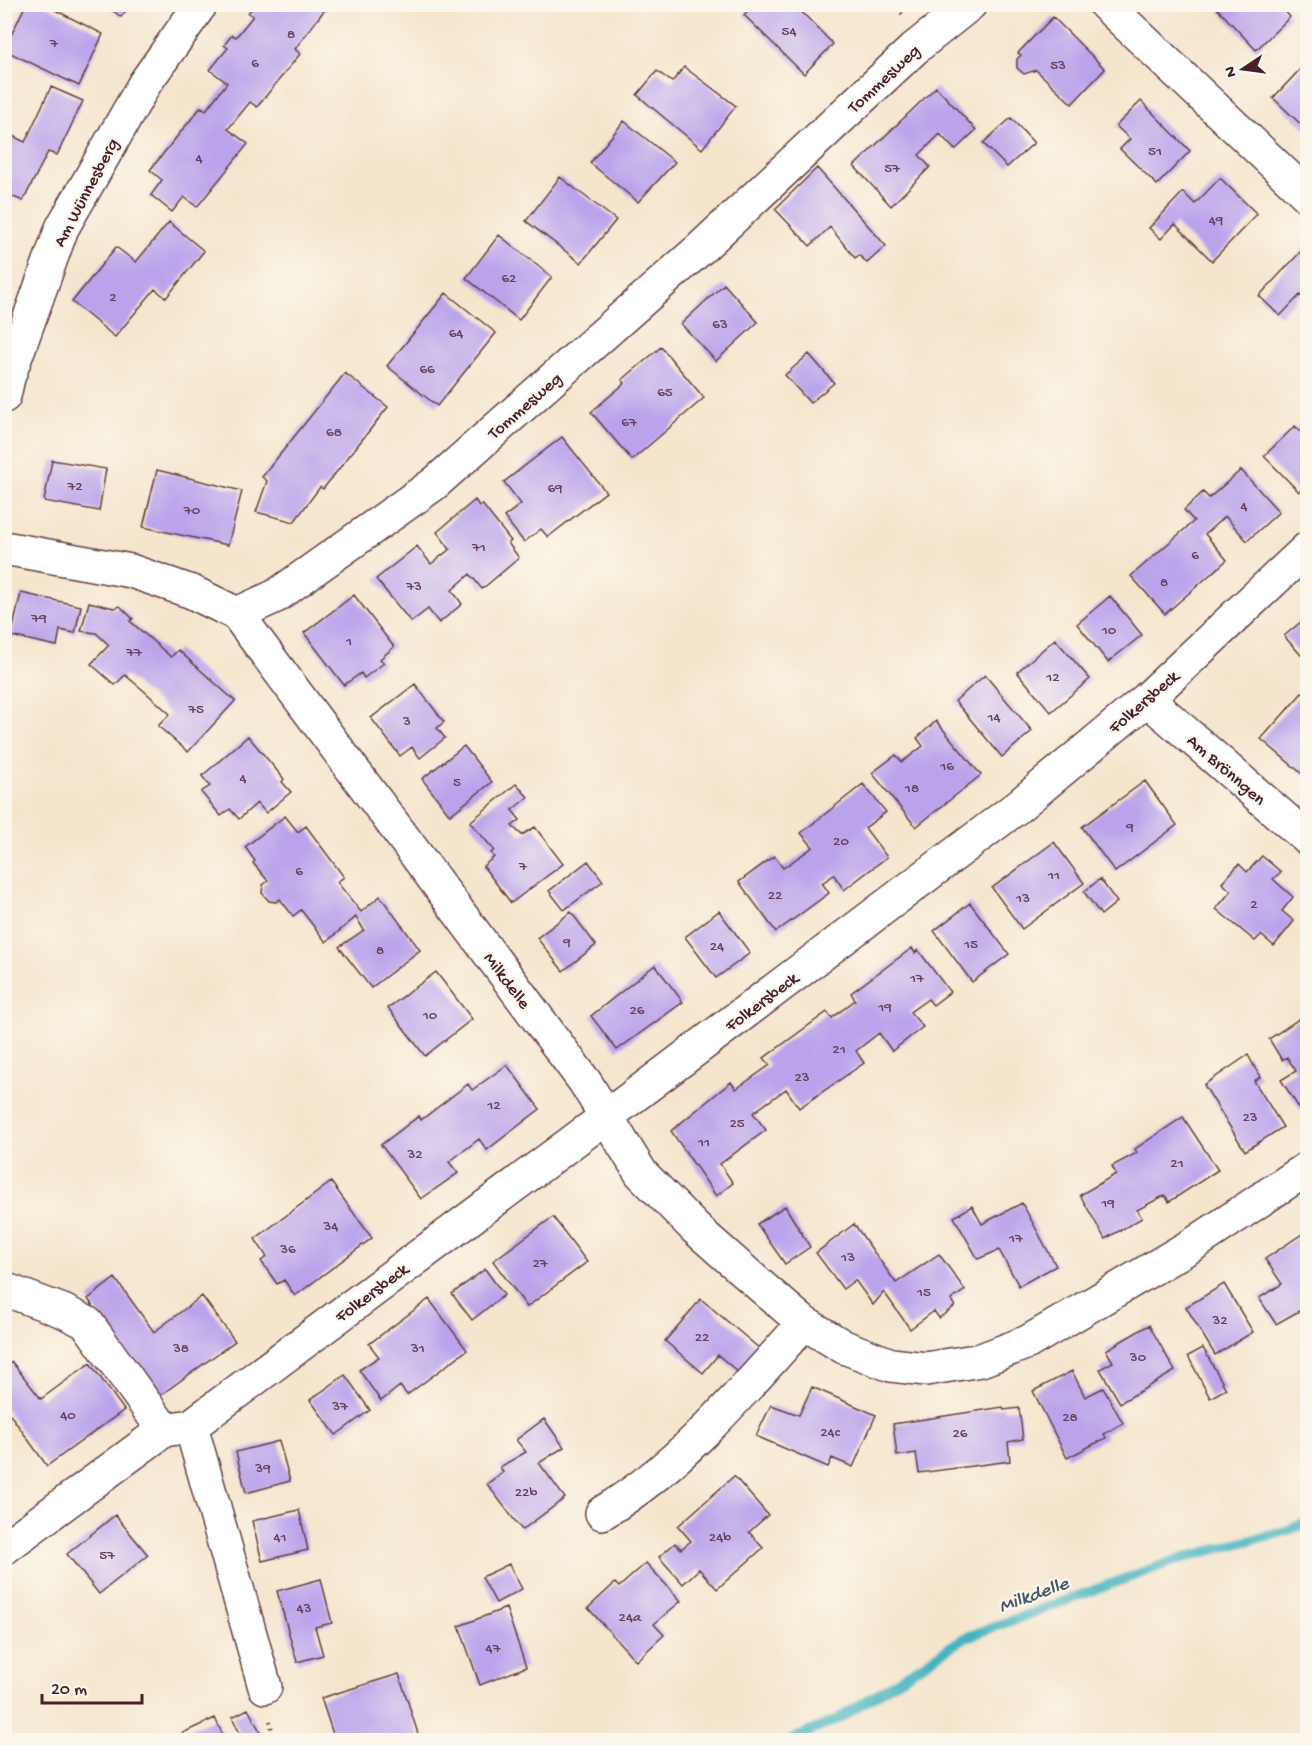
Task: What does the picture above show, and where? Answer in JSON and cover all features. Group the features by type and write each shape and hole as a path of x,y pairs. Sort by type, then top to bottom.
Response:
{"street":[{"name":"Am Wünnesberg","path":"4,396 8,378 62,228 145,83 201,4"},
{"name":"Tommesweg","path":"237,614 276,596 434,484 701,248 915,48 969,4"},
{"path":"1105,4 1308,196"},
{"path":"4,548 131,571 192,592 237,614"},
{"name":"Folkersbeck","path":"4,1548 178,1428 606,1117 1016,808 1147,699 1308,548"},
{"name":"Milkdelle","path":"237,614 585,1082 641,1173 695,1228 804,1323 844,1347 891,1365 926,1368 981,1360 1029,1342 1194,1244 1308,1168"},
{"name":"Am Brönngen","path":"1147,699 1308,839"},
{"path":"4,1289 63,1311 87,1323 178,1428 265,1687"},
{"path":"602,1513 636,1492 703,1435 804,1323"}],"building":[{"path":"26,4 43,4 103,34 79,86 4,50"},
{"path":"105,4 131,4 121,17"},
{"path":"255,4 329,4 295,49 300,54 257,107 250,102 228,129 248,144 197,207 184,197 172,212 151,195 162,180 150,170 201,107 206,110 227,83 210,70 228,48 224,45 232,35 236,37 253,16 248,13"},
{"path":"754,4 794,4 833,44 804,74 744,15"},
{"path":"1213,4 1279,4 1290,17 1256,50"},
{"path":"1053,17 1105,69 1072,104 1036,70 1024,74 1017,68 1017,59 1021,55 1018,53"},
{"path":"1308,61 1308,131 1273,98"},
{"path":"684,67 736,106 702,149 637,95 657,71 672,82"},
{"path":"51,87 83,101 57,155 48,152 23,201 4,193 4,132 25,142"},
{"path":"936,87 976,130 955,150 940,134 919,155 930,167 891,206 854,166"},
{"path":"1141,101 1190,151 1157,185 1120,149 1130,139 1116,126"},
{"path":"1011,118 1034,143 1007,167 983,143"},
{"path":"624,121 675,162 638,202 590,163"},
{"path":"817,168 886,246 867,263 859,255 855,258 830,227 810,246 775,209"},
{"path":"560,177 616,220 581,263 526,221"},
{"path":"1220,178 1257,214 1212,261 1175,224 1161,239 1149,228 1183,192 1195,204"},
{"path":"169,222 204,251 166,298 155,289 115,337 72,302 116,247 136,262"},
{"path":"499,235 552,277 519,320 466,278"},
{"path":"1308,244 1308,302 1300,295 1280,316 1259,296"},
{"path":"724,284 758,322 716,361 681,324"},
{"path":"446,293 496,333 437,406 387,366"},
{"path":"661,347 704,398 632,460 591,412 625,383 622,380"},
{"path":"809,354 834,383 810,403 785,375"},
{"path":"345,373 388,407 323,489 320,487 294,522 256,512 267,481 262,477"},
{"path":"1295,426 1308,439 1308,483 1299,492 1264,456"},
{"path":"562,437 606,492 548,537 541,529 524,542 504,517 521,504 504,482"},
{"path":"52,460 106,469 99,511 44,501"},
{"path":"157,470 242,491 228,545 143,527"},
{"path":"1241,470 1279,512 1247,541 1225,516 1205,534 1227,560 1165,614 1131,576 1194,521 1184,510 1203,492 1209,498"},
{"path":"475,500 479,506 482,504 511,541 508,543 519,558 482,589 470,574 452,590 462,604 439,623 428,609 411,622 376,579 417,546 431,564 450,549 437,532"},
{"path":"21,593 81,606 75,633 60,630 57,646 11,636"},
{"path":"354,595 394,647 380,659 384,663 364,678 361,673 344,685 304,633"},
{"path":"1110,596 1142,635 1108,662 1077,624"},
{"path":"89,602 114,608 120,606 133,619 130,621 171,657 178,650 235,701 188,752 158,726 170,714 125,675 115,685 91,664 109,645 96,633 81,631"},
{"path":"1308,616 1308,663 1284,636"},
{"path":"1055,639 1090,679 1051,712 1017,672"},
{"path":"985,675 1032,731 1002,757 955,701"},
{"path":"415,684 444,722 437,728 445,738 420,758 412,747 400,756 371,718"},
{"path":"1302,693 1308,697 1308,779 1261,739"},
{"path":"936,721 981,775 916,827 872,773 896,755 902,762 923,746 917,738"},
{"path":"248,736 284,779 282,782 291,792 266,813 257,803 239,819 230,809 221,816 201,792 210,786 202,776"},
{"path":"464,746 492,782 450,815 422,779"},
{"path":"1145,781 1177,825 1115,872 1082,827"},
{"path":"516,784 528,797 512,810 520,820 512,826 522,835 535,827 563,864 511,903 483,866 494,857 491,853 494,850 470,822"},
{"path":"863,784 886,812 865,828 887,857 844,890 834,875 822,883 829,893 776,932 739,882 774,856 783,868 813,847 801,833"},
{"path":"285,816 298,832 306,826 344,877 337,882 361,912 380,896 420,950 371,988 339,947 364,930 356,917 326,942 301,910 293,916 280,899 276,902 269,901 262,893 263,885 268,881 253,863 255,861 245,847"},
{"path":"1054,842 1084,883 1022,929 992,888"},
{"path":"1262,856 1281,872 1273,879 1293,897 1282,911 1294,921 1274,946 1261,935 1255,941 1216,909 1231,891 1222,883 1239,864 1247,872"},
{"path":"588,861 603,881 564,910 549,891"},
{"path":"1100,879 1117,902 1101,915 1084,892"},
{"path":"970,903 1009,954 972,982 934,931"},
{"path":"719,911 750,953 716,978 685,937"},
{"path":"571,912 596,945 563,971 537,938"},
{"path":"912,948 915,953 918,950 950,992 933,1005 928,999 910,1012 923,1027 892,1051 879,1033 856,1051 864,1063 799,1108 786,1089 753,1113 766,1130 720,1164 733,1183 716,1196 671,1131 731,1082 736,1089 770,1065 764,1058 827,1012 832,1018 855,1000 851,993"},
{"path":"655,965 683,1002 617,1050 591,1016"},
{"path":"436,972 472,1019 425,1056 388,1008"},
{"path":"1308,1013 1308,1106 1301,1111 1281,1080 1296,1071 1287,1057 1282,1060 1269,1039"},
{"path":"1248,1055 1260,1077 1254,1081 1283,1127 1245,1151 1204,1085"},
{"path":"507,1065 540,1109 487,1150 479,1139 449,1162 458,1173 421,1199 381,1145 419,1116 421,1120 468,1084 472,1090"},
{"path":"1183,1117 1218,1170 1169,1202 1165,1195 1137,1210 1142,1218 1105,1239 1080,1195 1116,1174 1112,1166 1137,1153 1135,1149"},
{"path":"331,1182 372,1238 295,1296 284,1280 277,1284 261,1261 267,1257 255,1239"},
{"path":"1022,1203 1056,1266 1019,1286 999,1250 978,1259 954,1217 972,1206 982,1224"},
{"path":"785,1206 810,1247 785,1264 757,1224"},
{"path":"553,1217 587,1262 527,1307 493,1261"},
{"path":"854,1224 896,1283 939,1254 965,1290 951,1300 955,1306 939,1318 934,1311 910,1329 884,1292 873,1305 855,1280 843,1289 816,1253"},
{"path":"1302,1234 1308,1243 1308,1306 1276,1324 1259,1298 1282,1284 1265,1259"},
{"path":"485,1269 504,1295 472,1320 452,1294"},
{"path":"115,1278 154,1332 202,1296 235,1341 158,1397 88,1299"},
{"path":"1224,1284 1253,1332 1215,1355 1186,1307"},
{"path":"429,1299 467,1350 407,1395 400,1386 381,1401 359,1370 379,1357 369,1344"},
{"path":"701,1299 760,1349 739,1373 718,1355 703,1373 665,1341"},
{"path":"1149,1325 1175,1371 1120,1403 1100,1369 1113,1362 1106,1350"},
{"path":"1203,1348 1226,1389 1210,1398 1188,1356"},
{"path":"12,1362 41,1399 90,1363 124,1410 47,1466 4,1406 4,1368"},
{"path":"1072,1371 1085,1397 1103,1388 1123,1423 1104,1434 1106,1438 1067,1458 1033,1391"},
{"path":"345,1375 370,1410 336,1435 310,1400"},
{"path":"812,1387 876,1415 853,1467 832,1458 828,1467 756,1436 771,1405 799,1415"},
{"path":"1003,1407 1004,1410 1019,1408 1023,1439 1008,1442 1010,1461 919,1473 916,1453 897,1456 893,1424"},
{"path":"544,1419 564,1447 539,1463 565,1498 522,1530 487,1484 503,1472 500,1467 526,1452 516,1440"},
{"path":"279,1441 290,1481 246,1493 236,1452"},
{"path":"734,1476 768,1515 749,1532 763,1548 717,1589 699,1569 683,1584 659,1557 675,1543 681,1549 691,1541 678,1526"},
{"path":"299,1510 308,1550 262,1561 252,1521"},
{"path":"115,1515 148,1555 99,1594 67,1554"},
{"path":"646,1563 681,1601 654,1624 664,1635 636,1661 588,1608 615,1583 619,1587"},
{"path":"509,1564 522,1589 496,1603 482,1577"},
{"path":"321,1579 332,1623 315,1627 323,1655 297,1662 277,1591"},
{"path":"506,1608 526,1667 480,1685 459,1626"},
{"path":"399,1674 420,1740 335,1740 321,1698"},
{"path":"248,1709 263,1737 256,1740 243,1740 232,1717"},
{"path":"215,1718 225,1740 167,1740 172,1738"}],"waterway":[{"name":"Milkdelle","path":"791,1740 838,1719 964,1638 1179,1559 1286,1531 1308,1522"}]}
